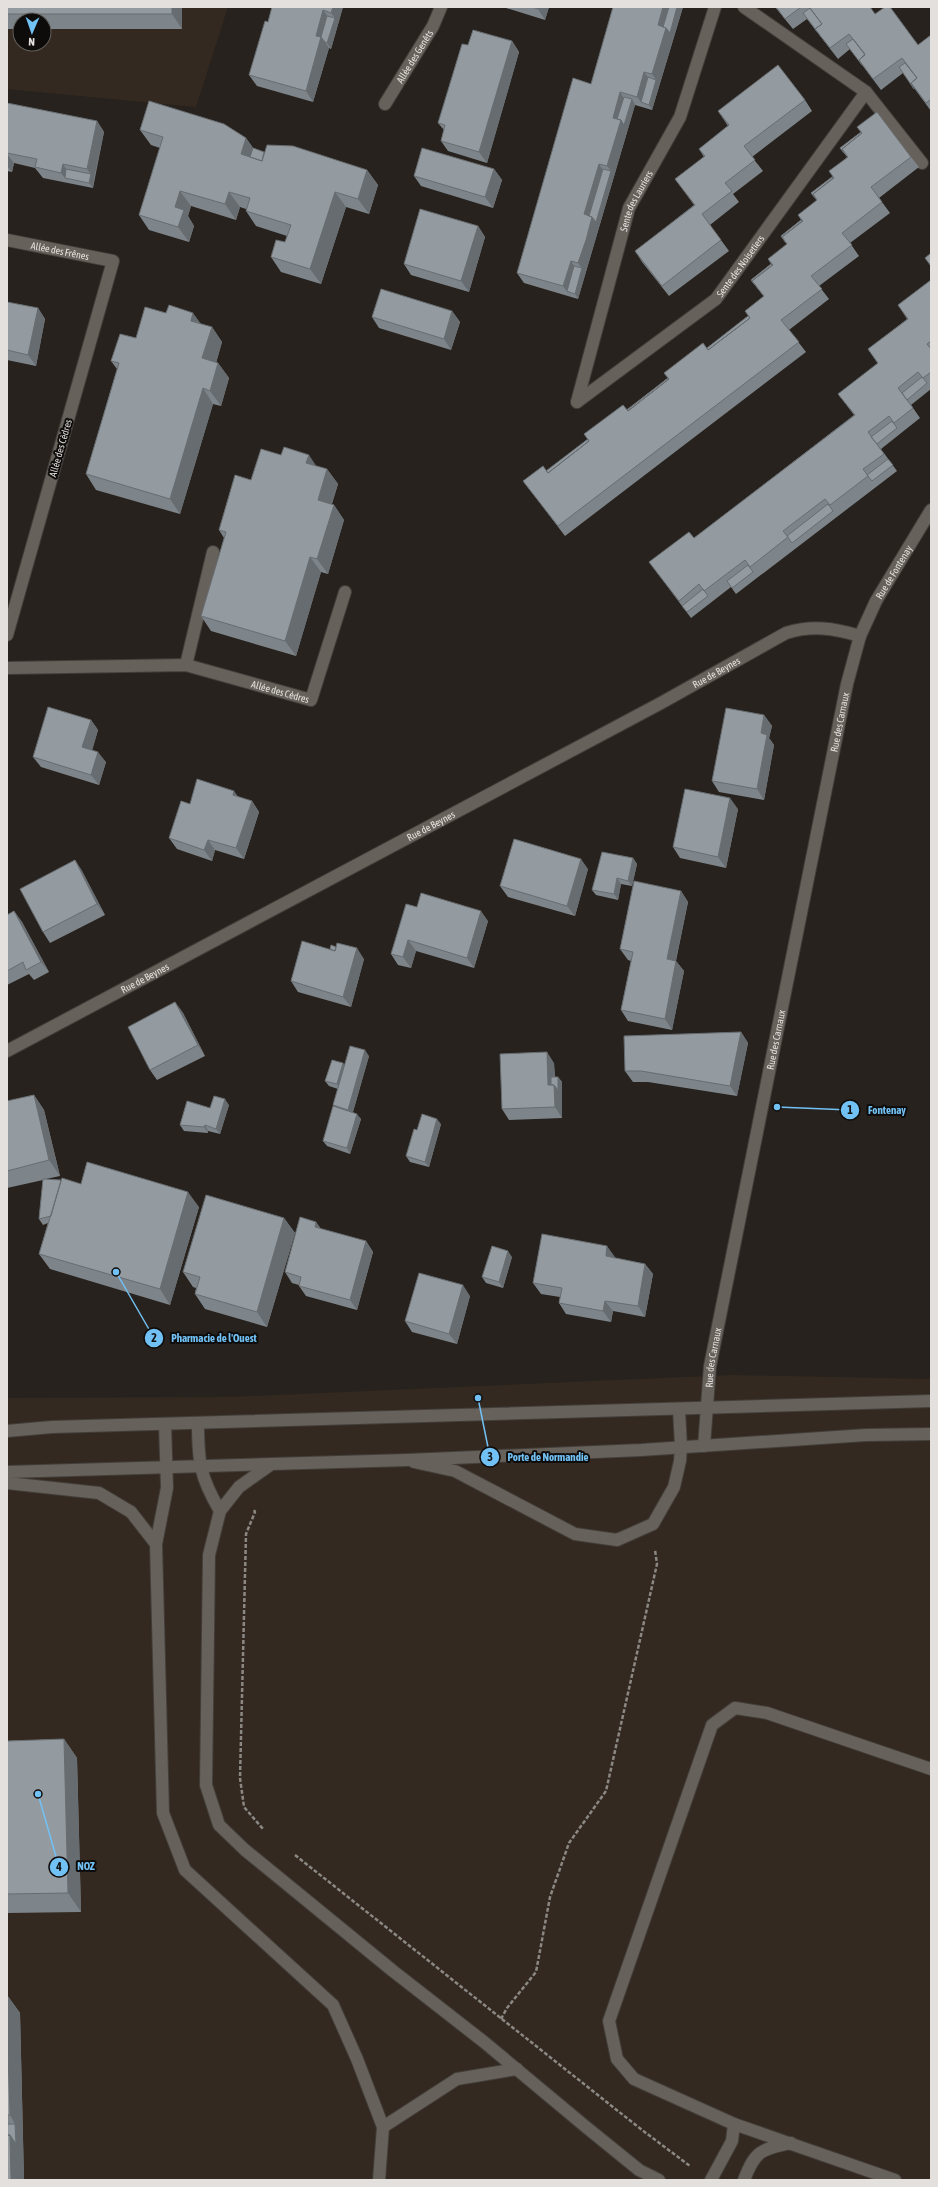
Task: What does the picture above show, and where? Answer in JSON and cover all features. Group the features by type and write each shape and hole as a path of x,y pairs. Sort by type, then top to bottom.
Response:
{"street":[{"name":"Allée des Genêts","path":"385,104 433,26 441,7"},
{"name":"Sente des Lauriers","path":"577,402 629,208 680,117 715,7"},
{"path":"744,7 866,92 922,162"},
{"name":"Sente des Noisetiers","path":"577,402 716,299 866,92"},
{"name":"Allée des Frênes","path":"7,240 113,261"},
{"name":"Allée des Cèdres","path":"7,635 113,261"},
{"name":"Rue de Fontenay","path":"860,636 876,601 931,510"},
{"path":"186,665 213,552"},
{"name":"Allée des Cèdres","path":"7,668 186,665 310,700 345,592"},
{"name":"Rue de Beynes","path":"7,1050 661,703 786,633 804,628 823,628 844,631 860,636"},
{"name":"Rue des Carnaux","path":"704,1446 711,1358 834,744 860,636"},
{"path":"7,1431 52,1427 198,1422 931,1401"},
{"path":"407,1460 454,1471 575,1534 617,1540 653,1524 674,1487 681,1447 678,1409"},
{"path":"198,1422 200,1467 206,1488 220,1511"},
{"path":"165,1424 167,1488 156,1544 163,1813 185,1870 333,2005 357,2059 383,2127 379,2180"},
{"path":"7,1472 407,1460 704,1446 866,1436 931,1434"},
{"path":"270,1465 239,1487 220,1511 209,1555 206,1785 219,1825 245,1850 393,1971 517,2069 642,2175 660,2180"},
{"path":"7,1483 99,1493 131,1512 156,1544"},
{"path":"890,2179 734,2124 634,2080 617,2059 609,2021 712,1725 735,1708 767,1713 931,1769"},
{"path":"383,2127 457,2079 517,2069"},
{"path":"711,2180 732,2141 734,2124"},
{"path":"744,2180 750,2163 765,2149 791,2143"}],"path":[{"path":"239,1487 255,1512 246,1534 240,1778 244,1807 265,1831"},
{"path":"484,2042 507,2008 536,1972 550,1897 569,1843 606,1792 657,1564 653,1524"},
{"path":"290,1850 501,2019 691,2167"}],"shaded area":[{"path":"7,7 228,7 196,107 7,89"},
{"path":"732,1375 931,1379 931,2180 7,2180 7,1398 229,1397"}],"building":[{"path":"7,7 172,7 172,14 52,14 52,12 12,12 12,14 7,14"},
{"path":"272,7 333,7 331,13 323,10 316,36 321,37 306,91 249,75 265,21 268,22"},
{"path":"613,7 663,7 658,25 666,28 652,74 644,72 637,97 620,92 613,118 621,120 607,166 599,164 584,214 592,217 586,240 578,263 571,261 563,286 517,273 573,78 591,84"},
{"path":"669,7 677,7 670,33 663,27"},
{"path":"776,7 801,7 785,19"},
{"path":"809,7 870,7 875,14 885,7 890,7 918,45 931,35 931,99 926,103 911,83 917,78 902,58 873,79 859,60 865,54 849,34 830,48 815,29 822,24"},
{"path":"810,8 822,24 815,29 803,13"},
{"path":"327,16 335,18 327,43 321,37"},
{"path":"473,30 512,41 479,152 441,141 445,125 438,123 462,44 468,45"},
{"path":"853,39 865,55 859,60 862,65 846,44"},
{"path":"905,63 917,78 911,83 914,89 899,67"},
{"path":"778,65 805,100 744,146 755,160 725,183 732,191 702,214 721,240 662,286 635,251 695,205 675,179 705,156 699,149 729,125 718,111"},
{"path":"648,77 656,80 649,105 641,102"},
{"path":"624,97 632,99 624,125 621,120 617,119"},
{"path":"149,101 224,124 246,138 241,154 262,161 267,145 293,146 367,170 358,199 335,192 310,269 271,257 276,240 285,242 291,225 246,211 250,198 229,192 225,204 180,191 175,207 184,210 178,227 139,215 163,137 140,130"},
{"path":"7,103 97,121 87,169 63,164 61,173 35,167 37,159 7,153"},
{"path":"877,112 911,157 871,187 882,202 842,233 852,245 811,276 822,289 781,320 799,342 558,526 523,481 543,466 548,473 589,441 584,434 623,405 628,411 669,379 664,373 703,343 708,350 750,318 745,311 764,296 752,281 773,265 768,259 787,244 782,237 803,221 798,215 817,200 813,194 834,178 829,171 848,157 842,149 862,133 857,127"},
{"path":"861,132 862,133 842,149 845,154 840,148"},
{"path":"253,148 264,152 262,161 250,157"},
{"path":"422,148 494,169 485,197 414,176"},
{"path":"66,169 91,174 89,183 65,178"},
{"path":"603,169 611,171 596,222 589,216"},
{"path":"832,177 833,178 813,194 816,199 811,193"},
{"path":"420,209 478,226 461,281 404,264"},
{"path":"801,220 802,221 782,237 786,243 781,236"},
{"path":"931,253 931,266 925,258"},
{"path":"771,264 772,265 752,281 756,286 751,280"},
{"path":"574,266 582,268 575,294 567,291"},
{"path":"931,280 931,341 927,344 931,349 931,372 923,378 918,372 898,388 913,408 894,423 889,416 868,432 884,454 863,469 868,476 830,505 825,499 783,531 788,537 750,567 745,560 704,591 699,584 679,601 649,562 689,532 694,538 855,415 838,394 878,363 868,349 908,319 898,305"},
{"path":"381,289 452,311 444,339 372,317"},
{"path":"7,302 38,308 28,355 7,350"},
{"path":"169,305 193,313 191,321 212,327 202,358 218,363 210,391 203,388 170,499 86,474 119,363 111,361 120,334 136,338 145,307 166,313"},
{"path":"748,316 750,318 708,350 707,348"},
{"path":"922,377 927,383 907,400 902,393"},
{"path":"668,378 669,379 628,411 627,410"},
{"path":"892,421 897,428 877,444 871,437"},
{"path":"588,439 589,441 548,473 546,471"},
{"path":"284,447 309,455 306,463 327,469 318,500 334,505 317,559 310,557 285,641 201,616 226,532 219,530 235,475 251,480 261,449 281,455"},
{"path":"888,459 893,465 872,481 867,475"},
{"path":"828,504 833,511 792,543 787,536"},
{"path":"748,565 753,572 732,588 727,581"},
{"path":"703,589 708,596 687,612 682,606"},
{"path":"48,707 91,720 82,747 98,752 91,775 33,757"},
{"path":"726,708 764,715 761,733 767,735 757,789 712,781"},
{"path":"197,779 234,791 233,795 252,801 236,848 208,840 204,850 169,838 181,801 190,804"},
{"path":"685,789 730,798 718,857 673,847"},
{"path":"514,839 581,859 567,906 500,886"},
{"path":"602,852 633,858 628,881 617,878 614,894 592,890"},
{"path":"75,860 97,904 43,932 20,889"},
{"path":"634,881 681,891 667,959 676,961 665,1019 621,1010 633,952 620,949"},
{"path":"421,893 481,911 467,958 408,940 403,957 391,954 406,904 417,907"},
{"path":"14,911 41,962 26,970 23,962 7,971 7,915"},
{"path":"302,941 335,951 337,943 357,948 343,997 291,981"},
{"path":"331,945 336,947 335,951 330,949"},
{"path":"175,1002 198,1045 150,1070 128,1027"},
{"path":"741,1032 730,1086 641,1071 625,1071 624,1036"},
{"path":"350,1046 365,1050 348,1110 333,1105"},
{"path":"547,1052 548,1085 554,1085 555,1107 502,1109 500,1054"},
{"path":"332,1060 343,1063 337,1084 325,1081"},
{"path":"551,1077 558,1077 558,1090 554,1085 551,1085"},
{"path":"34,1095 49,1160 7,1171 7,1101"},
{"path":"214,1096 225,1099 216,1129 205,1125 204,1127 180,1125 187,1101 210,1108"},
{"path":"333,1106 357,1114 347,1148 323,1141"},
{"path":"422,1114 437,1119 425,1162 406,1156 414,1129 417,1130"},
{"path":"87,1162 188,1192 160,1289 39,1254 62,1178 81,1184"},
{"path":"43,1179 61,1180 51,1216 39,1219"},
{"path":"206,1195 284,1218 257,1312 195,1294 200,1277 183,1272"},
{"path":"300,1217 316,1222 315,1227 366,1241 350,1300 299,1286 301,1277 285,1272"},
{"path":"542,1234 607,1246 606,1256 645,1264 638,1306 605,1301 603,1311 559,1303 562,1288 533,1283"},
{"path":"492,1246 508,1251 499,1282 482,1277"},
{"path":"419,1273 463,1285 449,1334 405,1321"},
{"path":"64,1739 68,1893 7,1894 7,1741"},
{"path":"7,2020 10,2115 7,2115"},
{"path":"7,2124 15,2124 16,2144 10,2135 7,2135"},
{"path":"7,2135 10,2135 11,2180 7,2180"}],"place":[{"name":"Fontenay","path":"777,1107"},
{"name":"Pharmacie de l'Ouest","path":"116,1272"},
{"name":"Porte de Normandie","path":"478,1398"},
{"name":"NOZ","path":"38,1794"}]}
